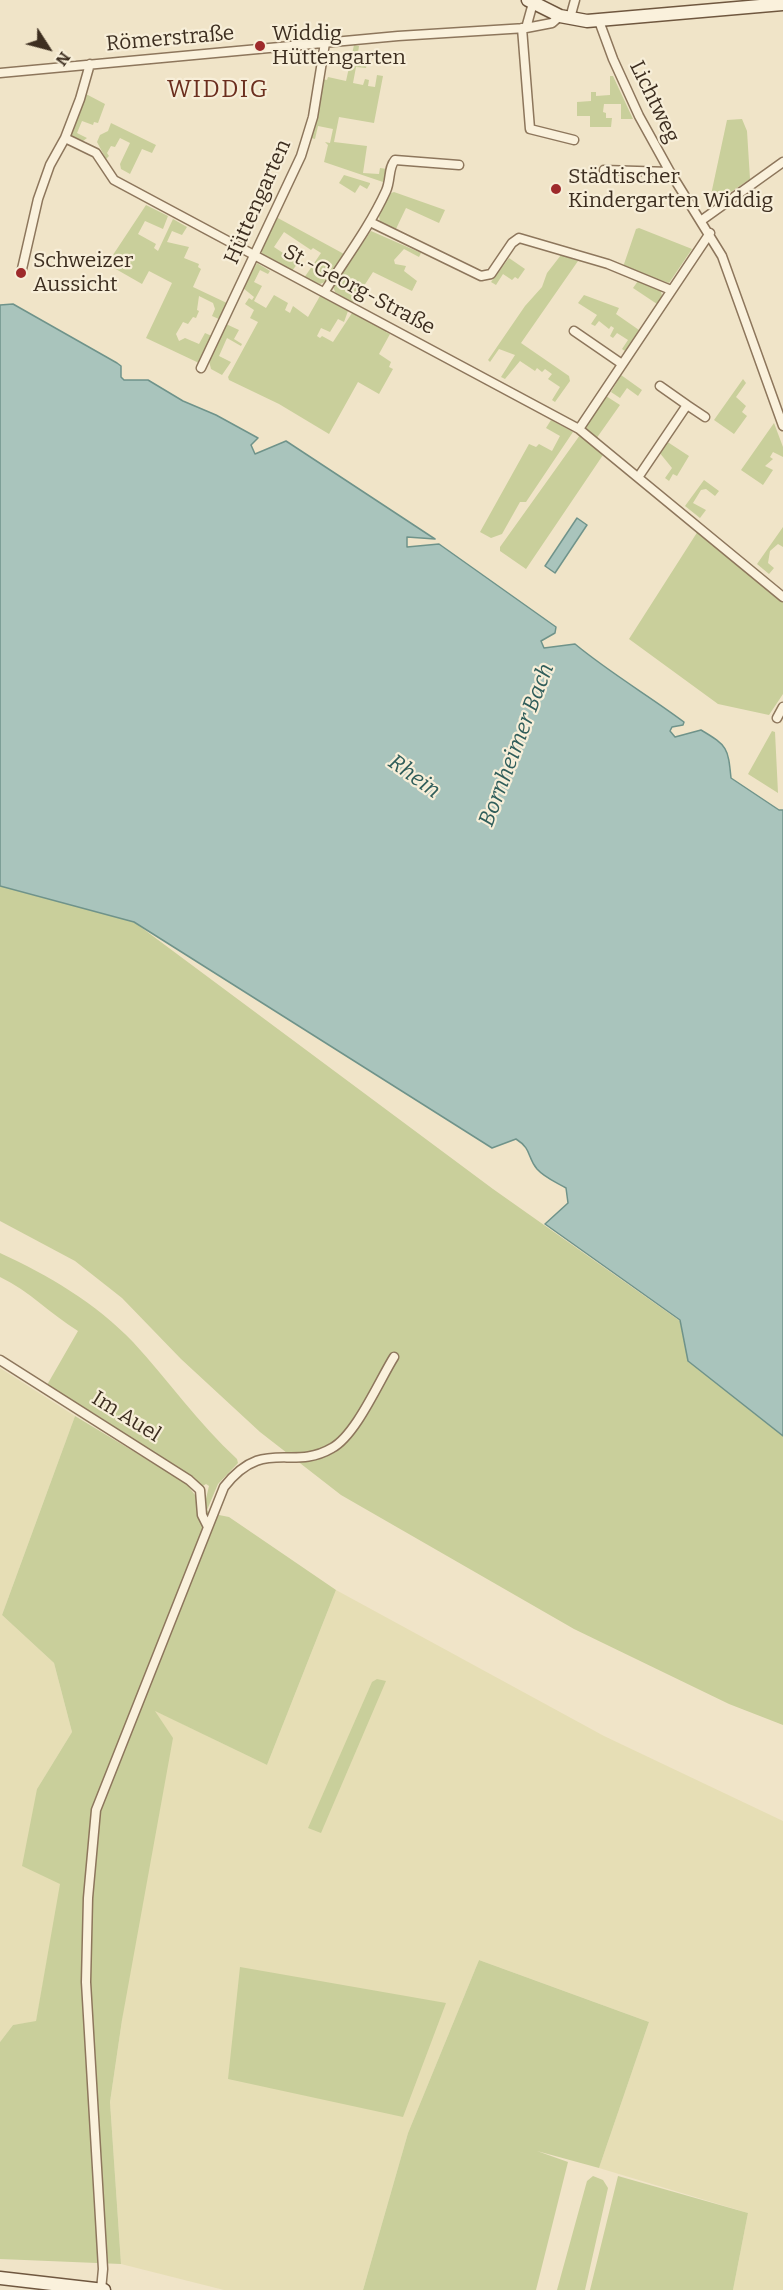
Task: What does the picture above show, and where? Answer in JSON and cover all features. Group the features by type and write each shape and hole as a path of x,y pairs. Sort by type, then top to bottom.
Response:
{"main road":[{"path":"531,2 565,17 599,21 783,4"},
{"path":"0,2278 103,2290"}],"street":[{"path":"565,17 574,0"},
{"path":"531,2 524,28 530,129 574,140"},
{"name":"Römerstraße","path":"0,73 325,43 524,28 565,17"},
{"name":"Lichtweg","path":"599,21 618,69 670,172 702,220 722,256 779,404 783,426"},
{"name":"Hüttengarten","path":"201,368 301,156 313,117 325,43"},
{"path":"22,269 38,199 50,165 65,138 90,64"},
{"name":"St.-Georg-Straße","path":"65,138 96,153 114,180 579,429 639,476 783,597"},
{"path":"325,291 370,222 388,188 391,165 395,159 459,165"},
{"path":"702,220 783,162"},
{"path":"604,170 670,172"},
{"path":"370,222 481,276 491,274 512,243 519,238 608,264 671,290"},
{"path":"579,429 710,233"},
{"path":"574,331 622,364"},
{"path":"660,386 705,417"},
{"path":"639,476 687,405"},
{"path":"777,718 783,707"},
{"path":"103,2290 95,2089 86,1982 88,1898 96,1810 224,1486 246,1464 266,1457 308,1455 332,1448 349,1431 393,1357"},
{"name":"Im Auel","path":"0,1360 189,1480 200,1490 202,1515 207,1525"}],"shaded area":[{"path":"0,1368 75,1416 2,1615 54,1663 72,1732 37,1789 61,1884 36,2022 13,2025 0,2042"},
{"path":"336,1590 604,1736 783,1821 783,2290 733,2290 748,2213 599,2168 649,2022 479,1960 408,2133 363,2290 224,2290 121,2264 110,2102 122,2020 154,1710 267,1765"}],"green space":[{"path":"354,45 359,46 358,53 368,56 366,68 356,67 353,83 363,85 365,79 369,80 368,86 375,87 377,75 383,76 374,123 339,117 334,142 367,146 363,173 379,174 380,168 387,169 383,182 324,162 328,145 325,142 330,143 333,129 318,126 315,139 311,138 322,79 327,80 328,77 346,81"},
{"path":"610,76 613,76 633,119 621,119 621,104 604,104 603,112 606,113 606,118 612,118 611,127 590,127 590,116 577,116 577,102 591,101 591,92 596,92 596,96 610,95"},
{"path":"86,94 105,104 98,123 94,122 93,125 82,121 77,133 87,138 83,141 72,136 70,132"},
{"path":"742,119 747,131 750,179 712,205 709,204 727,120"},
{"path":"111,123 156,145 152,153 142,149 130,174 121,169 120,164 130,143 120,138 115,147 111,146 106,159 97,142 100,135 108,131"},
{"path":"344,175 370,184 367,189 360,185 355,193 339,183"},
{"path":"394,192 445,210 439,223 406,208 395,231 380,223 379,215 391,193"},
{"path":"146,205 168,216 163,229 145,221 138,234 156,244 154,248 158,251 173,219 187,227 182,235 172,231 167,242 189,247 184,258 199,264 198,267 201,269 193,287 229,304 221,320 212,316 215,309 213,303 199,296 197,310 199,311 196,318 193,317 188,324 183,322 176,334 179,341 185,338 199,344 205,333 214,337 199,363 146,338 172,283 149,271 142,284 107,264"},
{"path":"276,217 344,254 325,282 320,284 304,278 321,253 313,248 311,250 284,232 274,247 298,263 292,271 263,255 261,250"},
{"path":"639,228 692,249 669,283 623,267 636,229"},
{"path":"371,231 421,253 419,257 404,249 394,260 395,264 406,266 404,271 417,281 412,291 373,272 353,303 335,292 333,286"},
{"path":"561,255 578,261 521,343 569,376 570,381 555,402 552,400 560,387 548,379 552,374 545,369 542,372 537,368 535,371 520,361 505,379 501,377 515,355 499,349 490,362 488,360 525,306 542,287 547,273"},
{"path":"509,258 525,269 518,279 515,277 512,280 503,274 496,285 491,282"},
{"path":"257,263 270,271 268,274 260,270 254,282 262,286 254,301 266,308 274,295 288,303 285,310 290,313 293,306 308,317 320,296 348,311 344,322 338,319 330,332 321,328 317,336 320,338 322,336 333,342 354,310 387,329 386,332 390,334 379,354 391,362 389,367 393,369 379,394 358,382 329,434 279,404 229,380 228,377 258,322 250,318 254,310 245,304 249,298 252,300 254,297 243,288"},
{"path":"638,281 661,291 662,296 657,304 633,288"},
{"path":"584,295 619,308 616,314 639,330 625,351 622,349 628,340 617,333 613,338 610,336 614,328 611,326 609,329 599,321 595,326 591,324 597,315 578,303"},
{"path":"226,324 239,330 234,339 242,344 241,346 227,338 219,356 231,362 222,375 211,369 209,361"},
{"path":"621,375 642,390 638,396 627,388 620,398 611,392"},
{"path":"743,379 746,383 736,397 746,406 742,412 747,416 734,434 714,420"},
{"path":"606,396 620,405 596,439 588,433 586,427"},
{"path":"551,420 573,432 526,502 520,502 502,534 491,538 480,532 529,444 536,447 539,444 552,451 560,436 546,428"},
{"path":"774,423 783,447 783,457 773,452 770,457 773,459 765,466 773,470 763,485 741,470"},
{"path":"580,435 603,455 526,569 500,551 500,547"},
{"path":"666,441 689,456 677,476 673,474 669,481 665,478 672,468 659,452"},
{"path":"704,480 719,491 715,496 706,489 701,490 693,503 706,510 700,518 685,506"},
{"path":"783,527 783,547 778,544 770,551 768,563 774,568 769,574 757,564"},
{"path":"698,531 783,601 783,694 769,715 718,704 629,639"},
{"path":"772,731 775,732 778,793 748,774"},
{"path":"0,886 134,922 493,1189 680,1321 688,1361 783,1436 783,1725 729,1704 574,1629 341,1495 260,1432 181,1359 122,1298 75,1261 0,1221"},
{"path":"0,1253 71,1291 119,1328 209,1431 237,1459 238,1463 218,1484 207,1510 209,1513 229,1517 336,1590 267,1765 155,1711 173,1738 122,2020 110,2102 121,2264 0,2259 0,2042 13,2025 36,2021 60,1884 22,1866 37,1789 72,1732 54,1663 2,1615 75,1416 186,1483 204,1507 209,1486 206,1484 201,1487 103,1419 47,1385 78,1331 21,1289 0,1277"},
{"path":"377,1679 386,1681 321,1833 308,1828 372,1682"},
{"path":"479,1960 649,2022 599,2168 537,2151 568,2162 536,2290 363,2290 408,2133"},
{"path":"240,1967 446,2003 403,2117 228,2079"},
{"path":"593,2176 603,2180 608,2188 585,2290 557,2290 587,2181"},
{"path":"618,2176 748,2213 733,2290 590,2290"}],"water":[{"path":"13,304 117,363 121,366 121,377 124,380 148,380 183,401 216,415 258,438 251,445 255,454 286,441 435,539 407,537 407,547 439,544 556,627 555,633 541,641 544,648 575,644 684,722 683,725 672,727 670,731 675,737 701,730 717,740 727,754 731,778 779,810 783,810 783,1436 688,1361 680,1320 545,1224 568,1203 566,1188 540,1172 525,1146 516,1139 492,1148 134,922 0,886 0,305"},
{"path":"577,518 587,525 555,573 545,566"}],"place":[{"name":"Widdig Hüttengarten","path":"260,46"},
{"name":"Städtischer Kindergarten Widdig","path":"556,189"},
{"name":"Schweizer Aussicht","path":"21,273"}],"district":[{"name":"WIDDIG","path":"218,90"}],"water label":[{"name":"Bornheimer Bach","path":"517,745"},
{"name":"Rhein","path":"414,777"}]}
